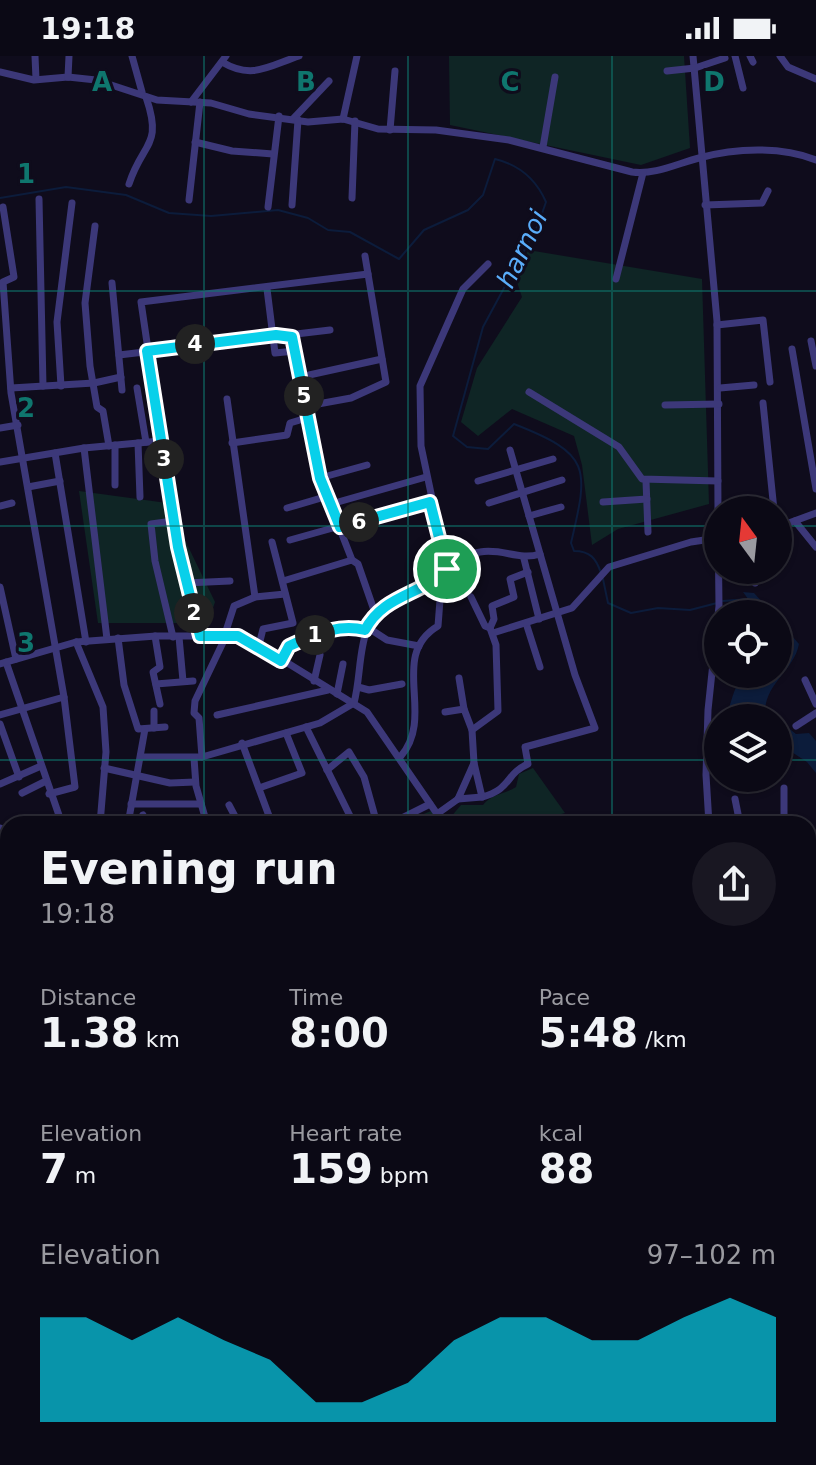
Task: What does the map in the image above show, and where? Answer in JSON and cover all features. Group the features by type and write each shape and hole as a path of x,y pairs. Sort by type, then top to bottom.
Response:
{"street":[{"path":"35,56 36,79"},
{"path":"68,77 69,56"},
{"path":"129,184 134,166 153,138 155,125 132,56"},
{"path":"189,200 195,142 195,102 224,59 236,71 262,72 299,56"},
{"path":"343,119 357,56"},
{"path":"693,56 717,325 720,388 718,496"},
{"path":"735,56 743,88"},
{"path":"780,56 788,67 816,79"},
{"path":"667,71 695,68 725,58"},
{"path":"390,130 395,71"},
{"path":"0,72 36,79 68,77 144,95 249,114 295,119 343,119 390,130 436,130 543,147 643,173 724,153 794,152 816,160"},
{"path":"543,147 555,77"},
{"path":"292,205 295,119 329,81"},
{"path":"268,207 279,116"},
{"path":"352,198 355,121"},
{"path":"195,142 232,151 273,154"},
{"path":"616,279 643,173"},
{"path":"705,205 762,203 768,191"},
{"path":"39,199 43,386"},
{"path":"61,386 57,322 72,203"},
{"path":"3,207 14,277 3,282 11,390 64,697 75,787 49,794"},
{"path":"95,226 85,303 94,383 112,445 115,485"},
{"path":"0,255 10,252"},
{"path":"307,406 351,398 385,384 365,256"},
{"path":"447,569 430,502 421,446 424,425 419,413 420,386 463,289 488,264"},
{"path":"200,636 173,521 142,300 267,289 368,274"},
{"path":"112,283 122,390"},
{"path":"267,289 275,353 295,351"},
{"path":"717,325 763,320 770,382"},
{"path":"119,355 273,335 292,337 330,330"},
{"path":"292,337 320,478 352,560 358,564 375,613"},
{"path":"811,341 816,366"},
{"path":"792,349 816,489"},
{"path":"300,377 382,359"},
{"path":"0,369 10,369"},
{"path":"0,395 11,390 94,383 121,377"},
{"path":"720,388 754,385"},
{"path":"137,388 142,443 140,497"},
{"path":"529,392 619,447 646,481 648,532"},
{"path":"227,399 255,597"},
{"path":"763,403 773,496"},
{"path":"665,405 719,404"},
{"path":"232,443 287,435 290,423 310,417"},
{"path":"0,428 18,425"},
{"path":"0,462 84,448 160,441"},
{"path":"84,448 107,639"},
{"path":"458,799 482,797 504,789 517,769 528,764 525,747 595,728 510,450"},
{"path":"55,453 86,642"},
{"path":"478,481 553,459"},
{"path":"320,478 367,465"},
{"path":"287,508 426,477"},
{"path":"489,503 562,480"},
{"path":"28,487 60,481"},
{"path":"646,481 718,481"},
{"path":"603,502 647,499"},
{"path":"290,540 430,502"},
{"path":"0,506 12,503"},
{"path":"529,516 561,507"},
{"path":"792,522 816,513"},
{"path":"173,521 151,524 155,561 176,637 183,681"},
{"path":"795,521 816,547"},
{"path":"471,597 485,626 492,630 526,623 572,608 604,571 661,550 704,541"},
{"path":"259,645 263,629 293,623 272,542"},
{"path":"141,757 198,758 306,727 354,703 366,628 375,613 394,598 435,582 447,569 478,552 497,550 524,559 540,554"},
{"path":"524,559 539,619"},
{"path":"283,581 352,560"},
{"path":"472,730 498,711 492,606 504,598 514,597 510,579 528,572"},
{"path":"186,583 230,581"},
{"path":"401,756 415,726 413,655 423,636 438,626 440,600 435,582"},
{"path":"709,816 708,710 719,584"},
{"path":"0,587 3,621 16,659"},
{"path":"205,816 195,782 198,758 195,701 226,634 234,606 255,597 285,594"},
{"path":"526,623 540,667"},
{"path":"281,661 289,646 348,626 366,628 387,640 419,646"},
{"path":"59,816 22,707 3,663 76,642 226,634 259,645 367,712 401,756 437,814 458,799 474,763"},
{"path":"155,636 160,667 153,672 160,704"},
{"path":"118,638 127,696 138,729 165,727"},
{"path":"76,642 103,707 106,752 101,816"},
{"path":"314,681 320,655"},
{"path":"337,694 343,664"},
{"path":"459,678 464,709 472,730 474,763 482,797"},
{"path":"805,680 816,704"},
{"path":"156,684 193,681"},
{"path":"358,687 369,690 402,684"},
{"path":"217,715 328,690"},
{"path":"0,715 64,697"},
{"path":"445,712 464,709"},
{"path":"129,816 154,711"},
{"path":"796,726 816,713"},
{"path":"0,724 19,777"},
{"path":"306,727 346,800 351,816"},
{"path":"259,788 302,773 286,733"},
{"path":"242,743 269,816"},
{"path":"327,770 349,752 364,777 375,816"},
{"path":"0,784 41,766"},
{"path":"104,768 138,773 170,783 195,782"},
{"path":"22,793 46,781"},
{"path":"784,792 784,816"},
{"path":"735,799 738,816"},
{"path":"131,804 201,804"},
{"path":"406,816 430,804"},
{"path":"229,805 235,816"}],"green space":[{"path":"449,56 684,56 690,148 641,165 450,125"},
{"path":"528,250 702,279 709,496 704,496 704,505 618,529 592,545 582,465 574,436 512,409 478,436 461,422 477,368 522,297 516,279"},
{"path":"79,491 167,503 215,602 208,623 98,623"},
{"path":"533,768 565,813 554,816 452,816 461,805 483,805 516,787 519,774"},
{"path":"431,811 436,816 419,816"}],"water":[{"path":"743,592 754,593 760,600 749,600"},
{"path":"792,636 799,644 792,661"},
{"path":"772,688 766,704 731,704 735,690"},
{"path":"792,731 796,734 809,733 816,741 816,773 807,762 792,752"}],"waterway":[{"name":"harnoi","path":"0,198 66,187 126,195 169,213 211,216 278,210 308,218 328,230 350,232 399,259 424,230 468,210 483,195 495,159 519,169 537,186 546,202 538,225 483,327 453,436 467,447 488,449 514,424 558,445 571,455 578,466 581,480 581,497 571,543 574,551 592,556 601,573"},
{"name":"harnoi","path":"603,579 608,603 631,613 658,608 690,610 704,606"},
{"name":"harnoi","path":"736,600 749,599"}],"route":[{"path":"276,335 292,337 320,478 340,527 430,502 447,569 435,582 394,598 375,613 365,630 348,626 316,635 289,646 281,661 259,645 238,636 200,636 170,505 147,351 276,335"}]}
